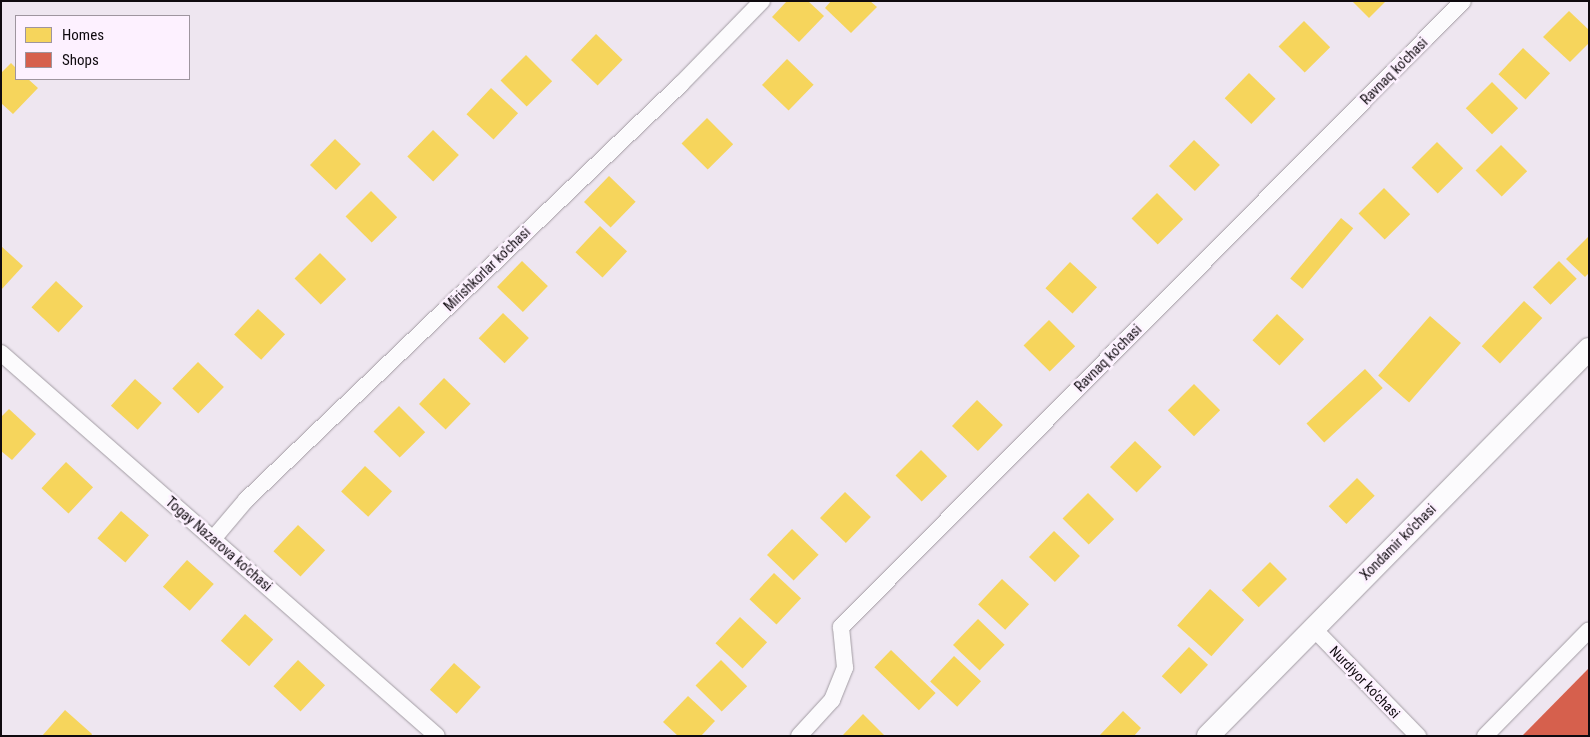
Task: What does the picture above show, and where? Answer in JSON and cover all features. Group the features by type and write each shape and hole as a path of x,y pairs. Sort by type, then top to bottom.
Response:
{"main road":[{"name":"Xondamir ko'chasi","path":"1208,736 1589,349"}],"street":[{"name":"Mirishkorlar ko'chasi","path":"213,539 246,500 681,84 762,1"},
{"name":"Ravnaq ko'chasi","path":"799,736 832,700 845,668 841,627 1463,1"},
{"name":"Togay Nazarova ko'chasi","path":"1,353 437,736"},
{"name":"Nurdiyor ko'chasi","path":"1313,628 1418,736"},
{"path":"1485,736 1589,630"}],"building: Homes":[{"path":"787,1 808,1 824,16 799,42 772,17"},
{"path":"831,1 870,1 877,7 851,33 825,8"},
{"path":"1352,1 1386,1 1369,18"},
{"path":"1569,11 1589,30 1589,43 1570,62 1543,37"},
{"path":"1304,21 1330,47 1305,73 1279,46"},
{"path":"596,34 623,60 598,86 571,60"},
{"path":"1523,48 1550,73 1526,100 1498,74"},
{"path":"526,55 552,81 527,107 501,80"},
{"path":"787,59 814,85 789,111 762,85"},
{"path":"11,63 15,67 15,80 29,80 38,88 13,114 1,103 1,73"},
{"path":"1249,73 1276,99 1251,124 1225,98"},
{"path":"1492,82 1518,108 1492,134 1466,108"},
{"path":"491,88 518,113 494,140 466,114"},
{"path":"707,118 733,144 708,170 682,143"},
{"path":"433,130 459,155 433,182 407,157"},
{"path":"335,139 361,164 336,190 310,165"},
{"path":"1194,140 1220,165 1195,191 1169,166"},
{"path":"1437,142 1463,168 1438,194 1412,167"},
{"path":"1501,145 1527,171 1502,197 1476,170"},
{"path":"609,176 636,202 611,228 584,202"},
{"path":"1384,188 1410,214 1385,240 1359,213"},
{"path":"371,191 397,217 372,243 346,216"},
{"path":"1157,193 1183,219 1158,245 1132,218"},
{"path":"1341,218 1353,228 1302,289 1290,279"},
{"path":"600,226 627,251 603,278 575,252"},
{"path":"1589,236 1589,273 1585,277 1566,259"},
{"path":"1,246 23,266 1,290"},
{"path":"320,253 346,279 321,305 295,278"},
{"path":"522,261 548,286 523,312 497,287"},
{"path":"1559,261 1577,279 1551,305 1533,287"},
{"path":"1070,262 1097,287 1073,314 1045,288"},
{"path":"56,281 83,306 59,333 31,307"},
{"path":"1524,301 1542,318 1500,363 1482,346"},
{"path":"258,309 285,334 261,360 234,335"},
{"path":"503,313 529,338 505,363 479,338"},
{"path":"1277,314 1304,339 1280,366 1252,340"},
{"path":"1430,316 1461,343 1409,403 1378,376"},
{"path":"1049,320 1075,346 1050,372 1024,345"},
{"path":"198,362 224,387 198,414 172,389"},
{"path":"1365,369 1383,388 1324,443 1306,424"},
{"path":"444,378 471,404 446,430 419,404"},
{"path":"135,379 162,403 138,430 111,406"},
{"path":"1194,384 1220,410 1194,436 1168,410"},
{"path":"977,400 1003,425 978,451 952,426"},
{"path":"399,406 425,432 400,458 374,431"},
{"path":"9,409 36,434 12,460 1,451 1,417"},
{"path":"1135,441 1162,467 1137,493 1110,467"},
{"path":"921,450 947,476 922,502 896,475"},
{"path":"66,462 93,487 69,514 41,488"},
{"path":"365,466 392,491 368,517 341,492"},
{"path":"1357,478 1375,496 1346,524 1329,506"},
{"path":"845,492 871,517 846,543 820,518"},
{"path":"1088,493 1114,519 1089,545 1063,518"},
{"path":"121,511 149,535 125,562 97,538"},
{"path":"298,525 325,550 301,577 273,551"},
{"path":"792,529 819,555 794,581 767,555"},
{"path":"1054,531 1080,556 1055,582 1029,557"},
{"path":"187,560 214,584 190,611 163,587"},
{"path":"1270,562 1287,579 1259,607 1242,590"},
{"path":"774,573 801,598 777,625 749,599"},
{"path":"1002,579 1029,604 1005,630 978,605"},
{"path":"1210,589 1244,620 1211,656 1177,625"},
{"path":"245,614 273,639 249,666 221,641"},
{"path":"740,617 767,642 743,669 715,643"},
{"path":"978,619 1005,645 980,671 953,645"},
{"path":"1189,647 1208,665 1181,694 1162,676"},
{"path":"891,650 936,693 919,710 874,667"},
{"path":"954,656 981,681 957,707 930,682"},
{"path":"298,660 325,685 301,712 273,686"},
{"path":"721,660 747,686 722,712 696,685"},
{"path":"454,663 481,687 457,714 430,690"},
{"path":"688,696 715,721 701,736 678,736 663,722"},
{"path":"65,710 92,734 91,736 42,736"},
{"path":"1123,711 1141,728 1134,736 1099,736"},
{"path":"863,714 885,736 842,736"}],"building: Shops":[{"path":"1589,668 1589,736 1522,736"}]}
